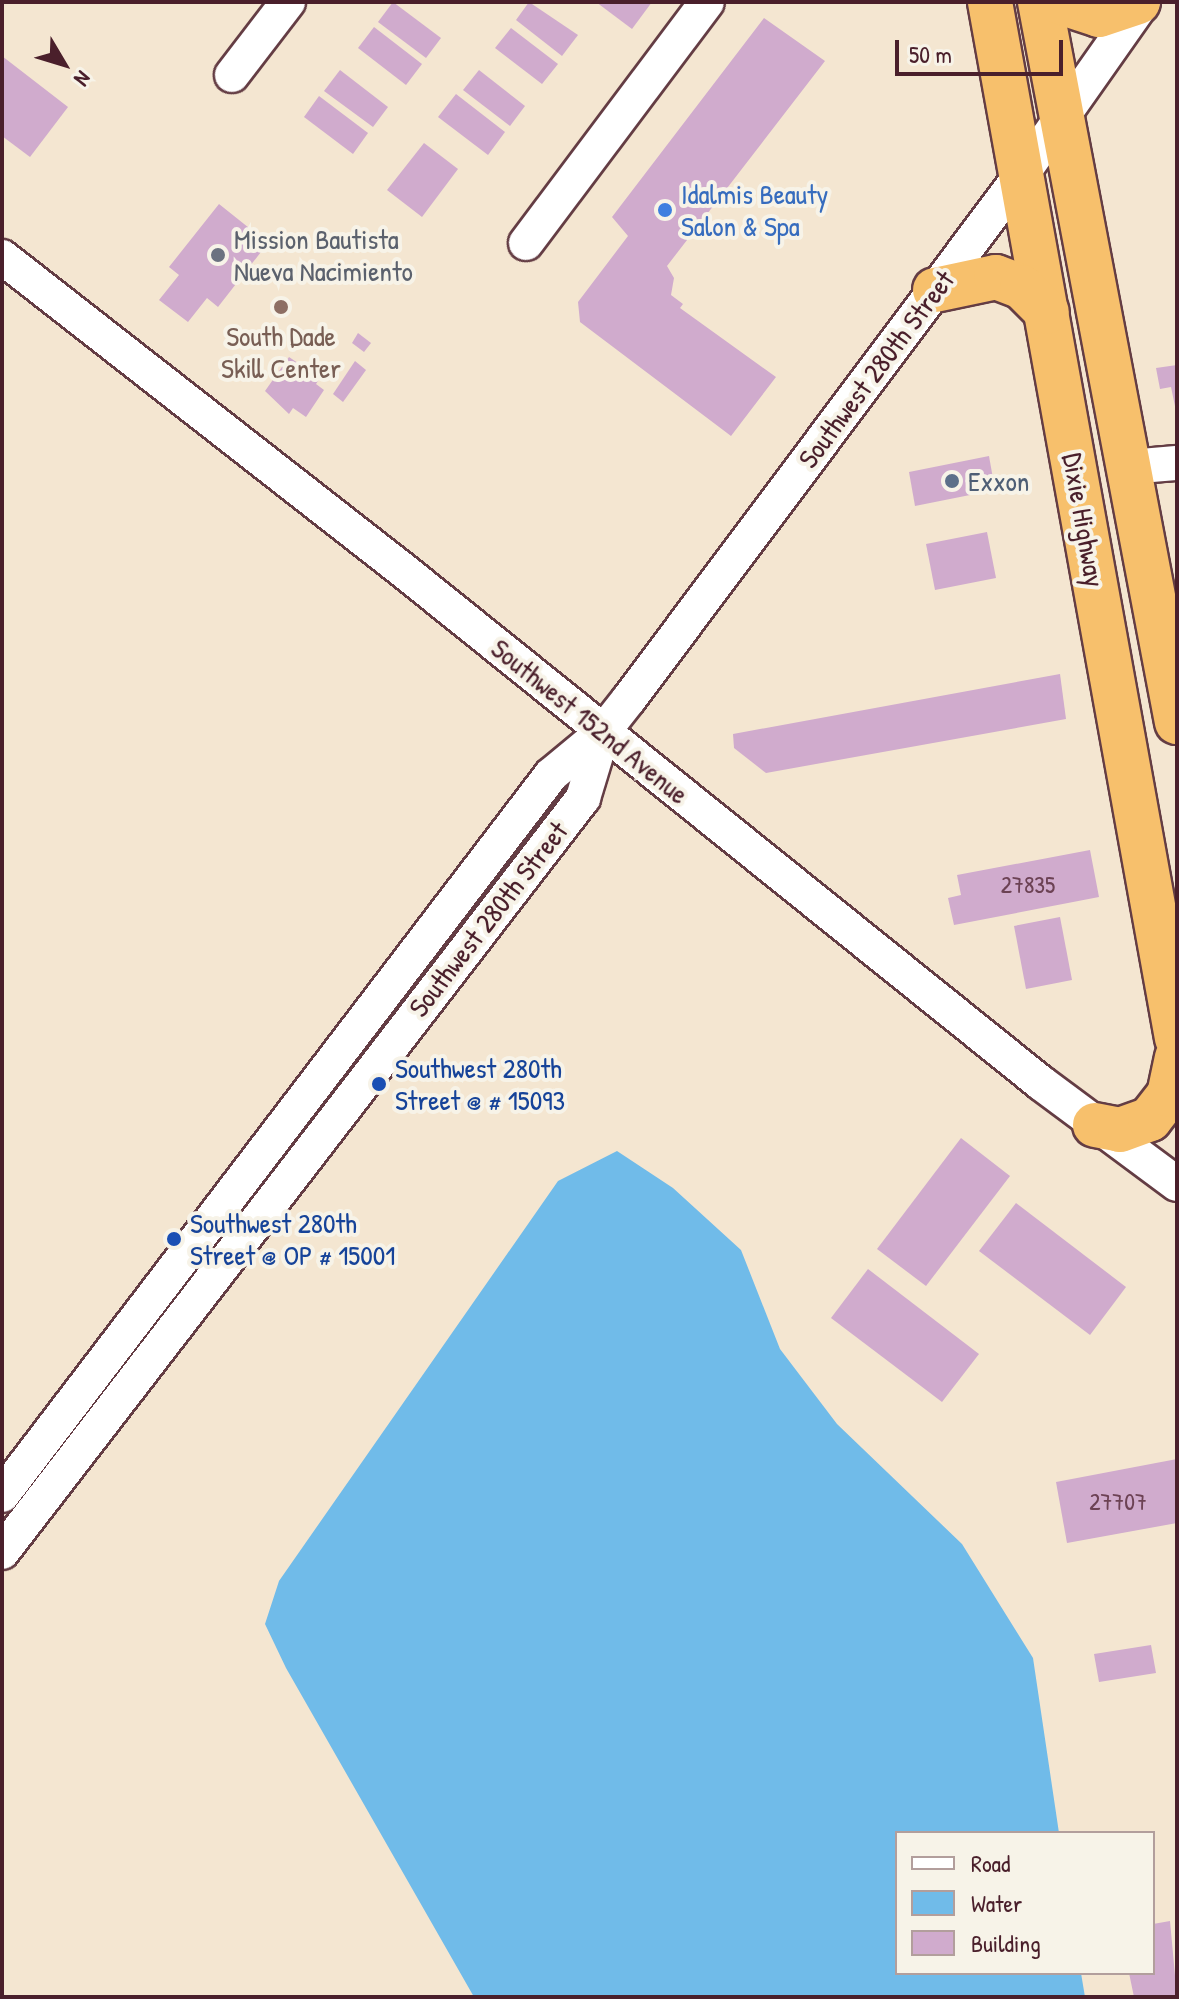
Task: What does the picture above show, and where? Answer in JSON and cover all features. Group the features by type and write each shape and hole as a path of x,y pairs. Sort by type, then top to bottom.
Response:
{"highway":[{"name":"Dixie Highway","path":"990,2 1177,1038"},
{"path":"1012,2 1031,81 1061,115"},
{"name":"Dixie Highway","path":"1040,2 1177,722"},
{"path":"1060,2 1099,15 1141,2"},
{"path":"1022,174 1057,224 1105,456 1129,467"},
{"path":"935,290 996,277 1022,287 1047,312"},
{"path":"1151,894 1177,935"},
{"path":"1095,1125 1120,1130 1150,1119 1169,1095 1177,1058"}],"street":[{"path":"232,75 288,2"},
{"path":"526,243 707,2"},
{"name":"Southwest 280th Street","path":"2,1495 551,775 603,732 1022,174 1141,2"},
{"name":"Southwest 152nd Avenue","path":"2,257 1095,1125 1177,1184"},
{"path":"1129,467 1177,463"},
{"name":"Southwest 280th Street","path":"2,1552 467,944 583,798 603,732"},
{"path":"439,923 467,944"},
{"path":"317,1081 346,1105"},
{"path":"180,1261 209,1283"}],"water":[{"path":"617,1151 673,1188 741,1250 780,1349 837,1424 962,1544 1033,1658 1059,1831 895,1831 895,1975 1081,1975 1085,1997 474,1997 286,1668 265,1624 279,1581 558,1181"}],"building":[{"path":"393,2 441,38 426,58 378,22"},
{"path":"529,2 578,35 562,56 516,20"},
{"path":"596,2 652,2 632,29"},
{"path":"764,18 825,61 667,266 674,278 671,295 683,304 680,308 776,377 731,436 580,322 578,302 628,236 612,217"},
{"path":"374,27 422,64 406,85 358,48"},
{"path":"511,28 558,64 542,84 495,48"},
{"path":"2,56 68,107 30,157 2,136"},
{"path":"340,70 388,107 373,127 324,91"},
{"path":"479,70 525,106 510,126 463,90"},
{"path":"456,94 505,132 488,155 438,117"},
{"path":"319,96 368,133 353,154 304,117"},
{"path":"424,143 458,169 422,217 387,190"},
{"name":"Mission Bautista Nueva Nacimiento","path":"219,204 268,243 218,307 207,298 188,322 159,300 179,275 169,267"},
{"path":"358,333 371,343 364,352 352,343"},
{"path":"289,357 320,378 316,384 324,390 306,417 293,408 289,414 265,391"},
{"path":"355,361 366,370 343,402 333,394"},
{"path":"1177,365 1176,411 1171,387 1160,389 1156,368"},
{"name":"Exxon","path":"989,456 995,490 915,506 909,472"},
{"path":"987,532 996,578 935,590 926,544"},
{"path":"1060,674 1066,719 766,773 734,748 733,734"},
{"path":"1090,850 1099,897 954,925 948,898 961,895 957,875"},
{"path":"1060,917 1072,980 1026,989 1014,926"},
{"path":"961,1138 1010,1176 926,1286 877,1249"},
{"path":"1016,1203 1126,1287 1090,1335 979,1251"},
{"path":"868,1269 979,1354 942,1402 831,1318"},
{"path":"1177,1459 1177,1523 1067,1543 1056,1482"},
{"path":"1151,1645 1156,1673 1099,1682 1094,1654"},
{"path":"1170,1921 1177,1997 1134,1997 1129,1975 1155,1975 1155,1924"}],"place":[{"name":"Idalmis Beauty Salon & Spa","path":"665,210"},
{"name":"Mission Bautista Nueva Nacimiento","path":"218,255"},
{"name":"South Dade Skill Center","path":"281,307"},
{"name":"Exxon","path":"952,481"},
{"name":"Southwest 280th Street @ # 15093","path":"379,1084"},
{"name":"Southwest 280th Street @ OP # 15001","path":"174,1239"}]}
